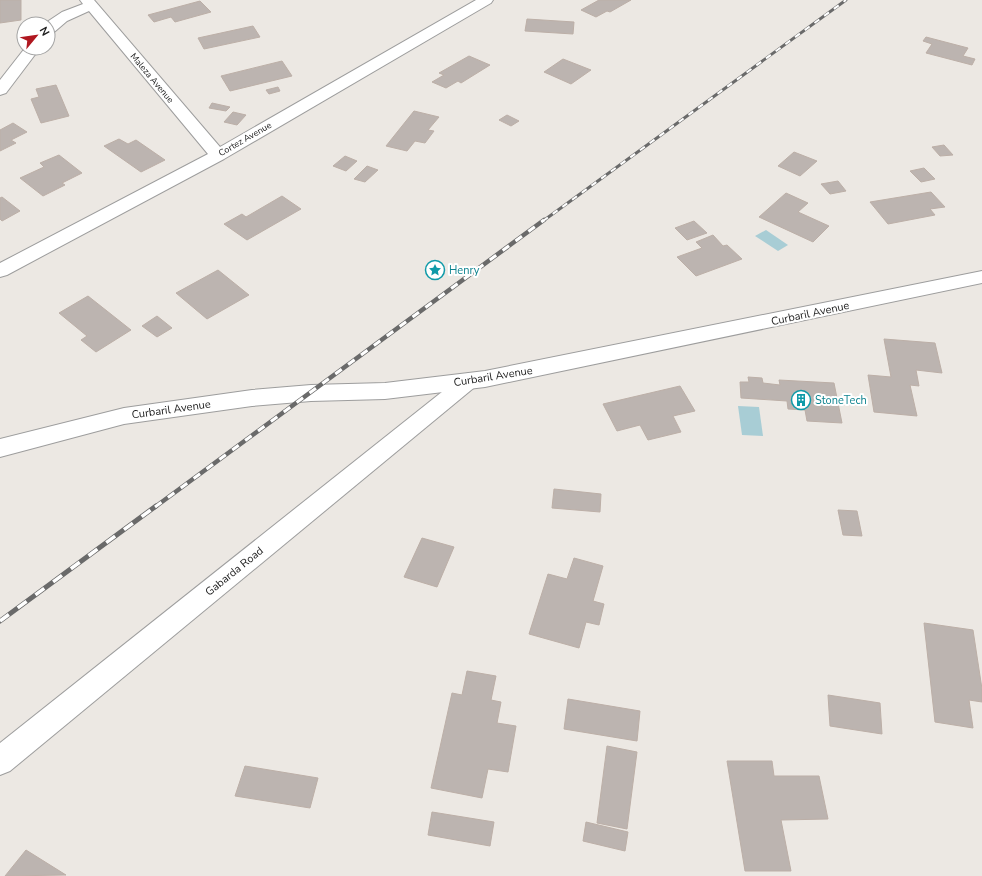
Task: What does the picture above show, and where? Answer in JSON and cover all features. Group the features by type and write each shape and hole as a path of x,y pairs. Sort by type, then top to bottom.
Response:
{"street":[{"name":"Cortez Avenue","path":"0,271 218,155 486,0"},
{"name":"Maleza Avenue","path":"89,3 218,155"},
{"path":"56,22 89,3"},
{"path":"0,90 27,56"},
{"name":"Curbaril Avenue","path":"0,448 124,416 171,409 296,394 385,391 469,381 619,352 982,277"},
{"name":"Gabarda Road","path":"0,761 469,381"}],"water":[{"path":"766,230 788,245 778,251 755,236"},
{"path":"738,406 759,407 763,436 742,435"}],"building":[{"path":"0,0 21,0 21,16 16,16 16,21 0,23"},
{"path":"599,0 631,0 610,12 607,11 596,17 581,10"},
{"path":"200,1 211,12 175,22 171,17 154,22 148,15"},
{"path":"527,19 574,22 573,34 525,31"},
{"path":"253,26 260,37 204,49 198,38"},
{"path":"926,37 968,48 963,56 975,59 972,65 926,53 932,44 923,41"},
{"path":"469,56 490,65 461,83 458,81 446,88 432,82 444,75 439,73"},
{"path":"563,59 591,70 571,84 544,72"},
{"path":"282,61 292,76 230,91 221,76"},
{"path":"56,85 69,116 41,123 31,99 39,97 36,89"},
{"path":"278,87 280,91 269,94 266,90"},
{"path":"212,103 230,107 226,111 209,108"},
{"path":"414,111 439,117 428,130 434,131 425,143 415,141 407,151 386,146"},
{"path":"233,112 246,115 237,125 224,122"},
{"path":"507,115 519,121 511,126 499,120"},
{"path":"13,123 27,132 11,140 16,143 0,151 0,130"},
{"path":"119,139 128,144 136,140 165,160 141,172 104,146"},
{"path":"944,145 953,155 940,156 932,147"},
{"path":"794,152 817,161 800,176 778,166"},
{"path":"59,155 82,173 62,183 65,185 43,196 20,178 44,167 40,163"},
{"path":"345,156 357,161 346,171 333,166"},
{"path":"367,166 378,170 365,182 354,179"},
{"path":"924,168 935,179 921,182 910,171"},
{"path":"838,181 846,191 830,194 821,184"},
{"path":"931,192 945,207 930,209 935,215 888,224 870,202"},
{"path":"786,193 808,203 798,212 829,226 813,242 759,217"},
{"path":"282,196 301,209 247,240 224,224 242,214 246,217"},
{"path":"2,197 20,211 2,221 0,219 0,198"},
{"path":"694,221 707,233 687,240 675,228"},
{"path":"713,235 723,246 727,245 742,259 696,276 677,257 702,248 696,242"},
{"path":"218,270 249,295 207,319 176,293"},
{"path":"88,296 131,330 96,352 81,340 87,336 59,313"},
{"path":"157,316 172,328 157,337 142,326"},
{"path":"884,339 935,343 942,373 916,370 919,386 910,385 917,416 874,412 868,375 891,377"},
{"name":"StoneTech","path":"748,377 762,378 763,383 780,385 779,380 834,383 842,423 807,421 805,410 788,409 787,401 741,398 740,382 749,382"},
{"path":"680,386 695,411 673,416 681,432 648,440 640,425 617,431 603,404"},
{"path":"554,489 601,494 600,512 552,508"},
{"path":"838,510 857,511 862,536 843,535"},
{"path":"422,538 454,547 437,587 404,577"},
{"path":"574,558 603,566 593,601 604,604 599,625 586,622 579,648 529,634 548,574 567,579"},
{"path":"924,623 973,630 982,689 982,702 969,700 973,728 935,722"},
{"path":"467,671 496,676 491,700 501,702 497,723 516,726 508,772 488,769 482,798 431,788 452,693 462,695"},
{"path":"828,695 880,703 882,734 830,726"},
{"path":"568,699 640,711 637,741 564,729"},
{"path":"607,746 637,752 627,829 597,823"},
{"path":"727,761 772,761 774,776 819,776 828,819 781,820 791,871 745,871"},
{"path":"245,766 318,778 310,808 235,796"},
{"path":"432,812 494,822 490,846 428,835"},
{"path":"586,822 628,832 625,851 583,841"},
{"path":"26,850 66,875 5,876"}],"railway":[{"path":"543,221 846,0"},
{"path":"155,507 544,220"},
{"path":"0,621 156,506"}],"place":[{"name":"Henry","path":"435,270"},
{"name":"StoneTech","path":"801,400"}]}
